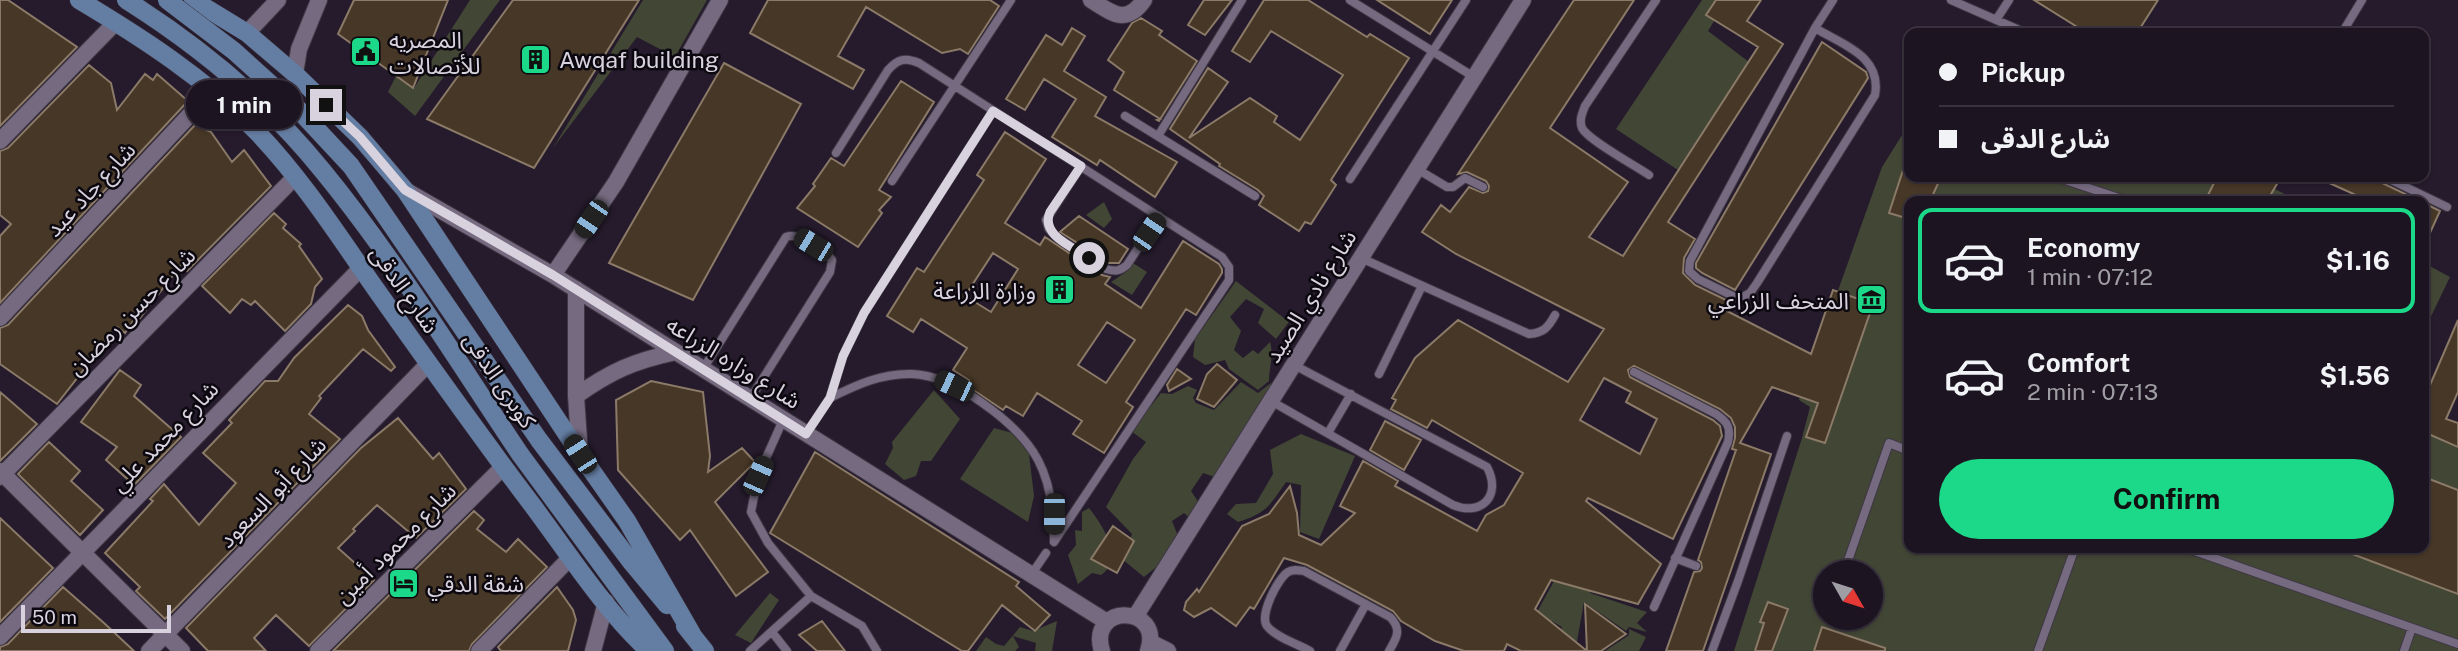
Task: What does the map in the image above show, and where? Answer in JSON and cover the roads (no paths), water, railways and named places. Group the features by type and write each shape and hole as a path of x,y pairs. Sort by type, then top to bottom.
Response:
{"street":[{"name":"شارع الدقى","path":"79,0 116,22 212,91 257,132 295,177 570,557 649,651"},
{"name":"كوبرى الدقى","path":"126,0 216,64 271,114 321,169 367,228 520,454 665,651"},
{"name":"كوبرى الدقى","path":"167,0 244,60 296,107 351,166 539,440 632,563 692,634"},
{"path":"185,71 193,55 205,43 220,34 247,33 278,0"},
{"path":"295,74 299,49 319,0"},
{"path":"553,275 616,182 720,0"},
{"path":"1091,0 1115,14 1125,16 1144,0"},
{"name":"شارع نادي الصيد","path":"1135,617 1523,0"},
{"path":"200,2 247,33 295,74 360,137 405,190 627,521 692,634 705,651"},
{"path":"0,141 116,22"},
{"name":"شارع جاد عيد","path":"0,318 212,91"},
{"name":"شارع حسن رمضان","path":"1,474 295,177"},
{"name":"شارع وزاره الزراعه","path":"405,190 576,289 1107,622"},
{"name":"شارع محمد علي","path":"0,636 361,268"},
{"path":"576,289 576,396 580,454"},
{"path":"576,396 618,369 642,359 676,352"},
{"name":"شارع أبو السعود","path":"149,651 428,364"},
{"name":"شارع محمود أمين","path":"318,651 503,467"},
{"path":"1,474 181,651"},
{"path":"479,651 570,557"},
{"path":"593,651 606,602"},
{"path":"1101,651 1100,635 1107,622 1123,615 1135,617 1147,626 1149,646 1168,651"}],"lane":[{"path":"892,181 1011,0"},
{"path":"1158,136 1242,0"},
{"path":"1350,0 1474,77"},
{"path":"1350,179 1466,0"},
{"path":"1649,175 1590,137 1583,129 1581,117 1585,106 1656,0"},
{"path":"1815,28 1866,58 1874,69 1878,82 1875,95 1757,283 1750,293 1739,299 1698,279 1689,271 1690,261 1815,28 1833,0"},
{"path":"1951,0 2011,28"},
{"path":"1996,20 2009,0"},
{"path":"2345,28 2362,0"},
{"path":"830,398 883,376 912,374 941,380 968,392 1007,420 1026,439 1040,462 1049,487 1054,514 1054,541 1229,280 1229,267 1222,257 908,58 896,61 888,70 836,153"},
{"path":"806,434 830,398 843,356 864,313 993,111"},
{"path":"1125,116 1255,196"},
{"path":"1081,166 1046,220 1055,236 1106,269 1114,272 1127,265 1159,216"},
{"path":"1417,169 1447,187 1453,187 1465,178 1483,187"},
{"path":"2071,182 2112,196"},
{"path":"2395,182 2424,196"},
{"path":"2429,198 2447,207"},
{"path":"702,369 786,237 792,234 798,236 828,255 832,260 830,272 750,398"},
{"path":"1361,258 1529,334 1540,333 1549,326 1555,315"},
{"path":"1379,374 1422,286"},
{"path":"1271,401 1464,510 1477,509 1487,502 1493,491 1493,478 1487,467 1294,365"},
{"path":"1634,372 1726,420 1730,431 1728,442 1654,607"},
{"path":"1328,433 1351,394"},
{"path":"783,420 758,476 751,512 768,543 811,596 862,626 877,651"},
{"path":"1712,651 1787,436"},
{"path":"1848,560 1889,443 1904,448"},
{"path":"1031,575 1046,553"},
{"path":"2038,651 2073,553"},
{"path":"2200,553 2458,644"},
{"path":"1675,558 1696,566"},
{"path":"1310,651 1274,632 1267,626 1264,618 1265,609 1287,572 1295,569 1304,571 1390,617 1399,632 1390,651"},
{"path":"1729,577 1738,581"},
{"path":"750,651 811,596"},
{"path":"1340,651 1366,604"},
{"path":"2403,651 2412,628"},
{"path":"772,632 787,651"}],"place":[{"name":"المصريه للأتصالات","path":"366,52"},
{"name":"Awqaf building","path":"536,59"},
{"name":"وزارة الزراعة","path":"1059,290"},
{"name":"المتحف الزراعي","path":"1872,300"},
{"name":"شقة الدقي","path":"404,583"}]}
